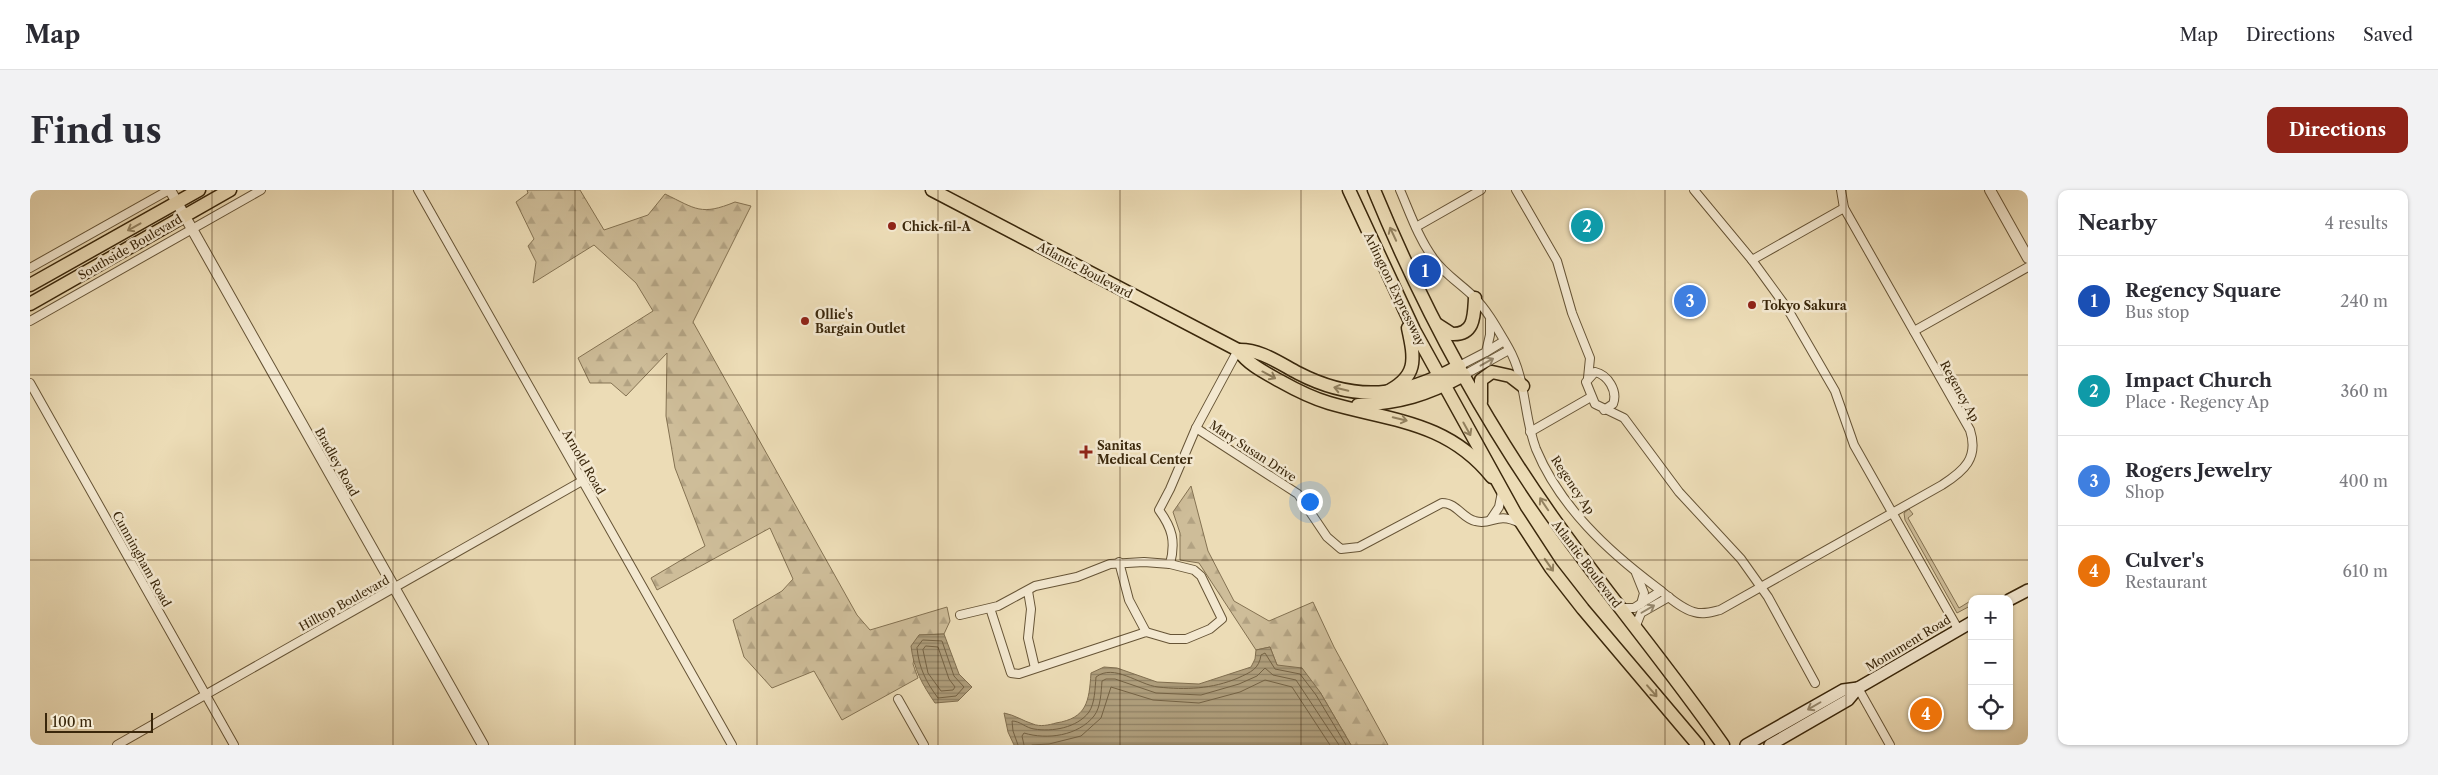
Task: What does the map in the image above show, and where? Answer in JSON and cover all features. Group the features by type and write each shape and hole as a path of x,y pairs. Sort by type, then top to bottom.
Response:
{"main road":[{"name":"Southside Boulevard","path":"30,285 199,190"},
{"name":"Southside Boulevard","path":"30,304 230,190"},
{"name":"Atlantic Boulevard","path":"932,190 1238,350 1262,354 1333,388 1358,392 1385,393 1441,382 1462,370 1481,405 1536,494 1723,745"},
{"name":"Arlington Expressway","path":"1349,190 1401,304 1441,382"},
{"name":"Arlington Expressway","path":"1374,190 1437,325 1462,370"},
{"path":"1437,325 1452,334 1464,332 1470,328 1474,320 1475,298"},
{"path":"1385,393 1405,380 1412,367 1412,348 1401,304"},
{"name":"Atlantic Boulevard","path":"1238,350 1255,368 1305,394 1335,405 1411,422 1440,434 1475,459 1489,473 1502,491"},
{"path":"1481,405 1479,389 1481,380 1492,372 1510,376 1524,386"},
{"name":"Atlantic Boulevard","path":"1441,382 1522,524 1583,610 1698,745"},
{"path":"1335,405 1363,405 1400,401 1425,394 1441,382"},
{"path":"2013,598 2028,590"},
{"name":"Monument Road","path":"1770,745 1848,700 1858,688 1968,624"},
{"name":"Monument Road","path":"1746,745 1843,690 1858,688"}],"street":[{"name":"Bradley Road","path":"169,190 483,745"},
{"path":"30,268 169,190"},
{"path":"30,321 261,190"},
{"name":"Arnold Road","path":"418,190 732,745"},
{"name":"Regency Ap","path":"1400,190 1416,227 1433,259 1475,298 1510,350 1524,386 1530,432 1543,463 1572,508 1598,539 1635,572 1687,610 1705,613 1720,610 1960,473 1967,466 1972,456 1973,446 1970,430 1844,208 1841,190"},
{"path":"1416,227 1481,190"},
{"path":"1516,190 1556,262 1572,313 1590,358 1610,383 1615,400 1624,418 1679,492 1740,559 1761,587 1815,682"},
{"path":"1694,190 1752,260 1787,308 1835,391 1854,445 1958,629"},
{"path":"1990,190 2028,258"},
{"path":"1752,260 1844,208"},
{"path":"1914,331 2028,267"},
{"path":"1486,352 1490,335 1490,318"},
{"path":"1462,370 1504,341"},
{"path":"1170,564 1174,543 1173,533 1159,510 1196,428 1238,350"},
{"path":"1462,370 1510,350"},
{"path":"1590,358 1586,382 1591,397 1595,404 1604,410 1624,418"},
{"path":"1588,378 1596,372 1602,374"},
{"name":"Cunningham Road","path":"30,383 234,745"},
{"path":"1530,432 1591,397"},
{"path":"1604,410 1610,407 1615,400"},
{"name":"Mary Susan Drive","path":"1196,428 1298,494 1327,537 1342,549 1359,547 1439,504 1453,505 1474,521 1504,517 1522,524"},
{"name":"Hilltop Boulevard","path":"117,745 582,481"},
{"path":"1491,519 1499,507 1502,491"},
{"path":"1120,562 1129,600 1146,632"},
{"path":"960,615 990,608 1035,586 1077,577 1120,562 1170,564 1194,570 1202,576 1222,619 1210,629 1180,640 1146,632 1018,674 1011,673 990,608"},
{"path":"1635,572 1644,593 1641,604"},
{"path":"1028,591 1031,609 1028,638 1036,668"},
{"path":"1620,608 1634,608 1661,591"},
{"path":"1635,628 1641,613 1669,597"},
{"path":"1858,688 1890,745"},
{"path":"898,700 924,745"}],"green space":[{"path":"527,190 580,190 604,230 648,215 665,194 684,204 706,210 735,202 751,206 693,322 857,615 870,630 947,607 950,621 944,634 919,635 913,664 918,678 842,720 814,671 772,688 744,657 733,620 782,591 793,579 770,528 657,590 651,578 705,546 675,468 666,416 667,353 626,396 611,383 590,383 578,358 653,311 636,283 594,245 533,283 536,262 528,246 534,239 516,202 528,193"},
{"path":"1191,486 1208,551 1234,601 1269,621 1313,602 1334,647 1388,745 1351,745 1320,692 1277,665 1270,647 1256,650 1199,563 1180,560 1180,533 1173,512"},
{"path":"1909,509 1913,514 1908,518 1959,608 1968,602 1968,607 1957,613 1905,520 1904,513"}],"water":[{"path":"944,634 959,674 972,687 958,701 935,703 919,676 911,646 919,635"},
{"path":"1270,647 1277,665 1302,668 1320,692 1351,745 1014,745 1008,732 1004,713 1029,723 1044,725 1066,721 1080,713 1087,700 1091,673 1104,667 1117,668 1157,682 1199,684 1251,667 1255,659 1256,650"}],"place":[{"name":"Chick-fil-A","path":"892,226"},
{"name":"Impact Church","path":"1587,226"},
{"name":"Regency Square","path":"1425,271"},
{"name":"Rogers Jewelry","path":"1690,301"},
{"name":"Tokyo Sakura","path":"1752,305"},
{"name":"Ollie's Bargain Outlet","path":"805,321"},
{"name":"Sanitas Medical Center","path":"1086,452"},
{"name":"Culver's","path":"1926,714"}]}
